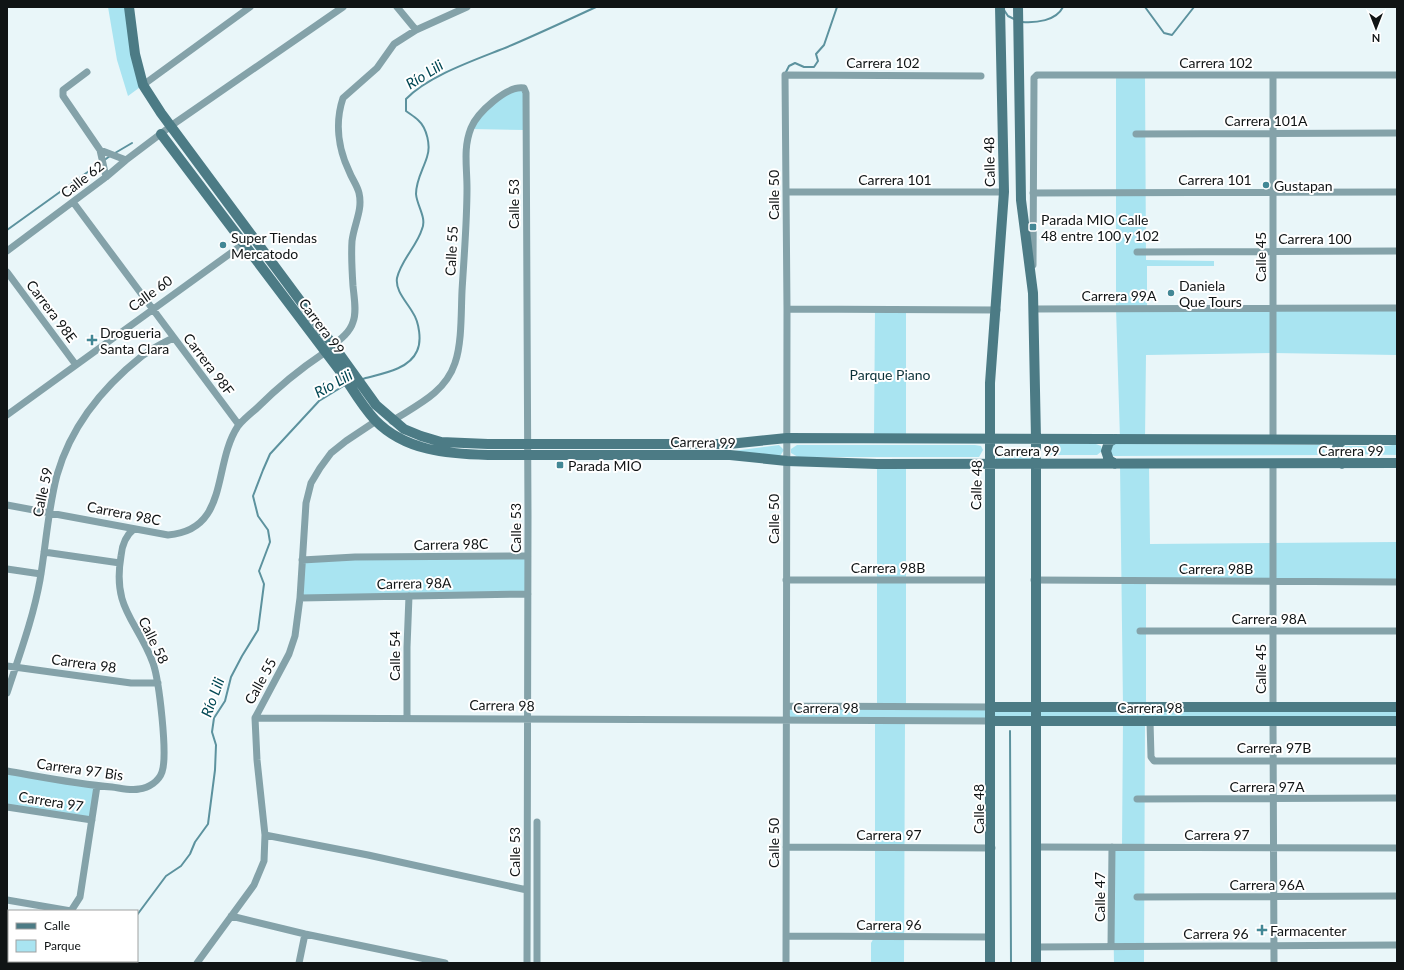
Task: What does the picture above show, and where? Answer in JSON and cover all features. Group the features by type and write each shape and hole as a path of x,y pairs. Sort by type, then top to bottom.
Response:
{"street":[{"path":"129,7 135,54 143,85 172,126"},
{"path":"143,85 250,7"},
{"name":"Calle 62","path":"7,251 172,126 343,7"},
{"path":"396,7 416,30"},
{"path":"333,345 343,337 354,322 355,306 351,256 353,238 359,217 360,201 359,192 348,171 338,132 338,118 343,98 377,68 394,44 416,30 467,7"},
{"name":"Calle 48","path":"990,963 992,848 990,383 997,310 1004,192 1000,7"},
{"path":"1018,7 1020,200 1033,293"},
{"path":"87,72 63,90 63,96 100,150 106,177"},
{"name":"Carrera 102","path":"784,75 981,76"},
{"name":"Calle 50","path":"784,75 787,462 786,963"},
{"name":"Calle 45","path":"1273,75 1273,439"},
{"name":"Carrera 102","path":"1033,193 1035,76 1397,75"},
{"name":"Calle 55","path":"392,421 434,395 447,380 455,362 461,313 465,235 467,187 465,152 471,129 487,107 496,99 515,89 524,88 526,93"},
{"name":"Calle 53","path":"526,93 528,444 527,963"},
{"name":"Carrera 99","path":"172,126 333,345 347,372 364,397 376,421 410,443 439,452 730,455 787,462 877,464 1397,463"},
{"name":"Carrera 101A","path":"1136,134 1397,133"},
{"name":"Carrera 99","path":"161,134 324,353 347,372"},
{"path":"100,150 126,160"},
{"name":"Carrera 101","path":"786,192 1004,192"},
{"name":"Carrera 101","path":"1033,193 1397,192"},
{"path":"1033,193 1033,309 1036,439 1034,580 1036,963"},
{"name":"Carrera 98F","path":"73,202 239,425"},
{"name":"Calle 60","path":"7,415 253,237"},
{"name":"Carrera 100","path":"1137,252 1397,251"},
{"name":"Carrera 98E","path":"7,272 76,365"},
{"name":"Carrera 99A","path":"1033,309 1397,308"},
{"path":"786,309 997,310"},
{"name":"Calle 59","path":"7,693 27,634 41,574 58,475 67,448 79,424 96,399 143,355 173,338"},
{"path":"239,425 272,392 324,353"},
{"name":"Carrera 99","path":"364,397 392,421 411,432 441,442 528,444 729,444 786,438 1397,440"},
{"name":"Calle 55","path":"197,963 254,885 264,861 265,835 257,760 255,718 289,654 295,636 300,598 306,503 311,483 331,453 376,421"},
{"name":"Carrera 98C","path":"7,505 168,535 180,534 191,530 208,516 216,495 225,457 239,425"},
{"path":"1115,439 1109,442 1106,451 1109,460 1115,464"},
{"path":"1342,464 1336,456 1336,451 1337,446 1343,440"},
{"name":"Calle 45","path":"1273,464 1273,707"},
{"name":"Calle 58","path":"134,529 125,539 120,563 120,588 122,603 150,654 158,683 164,764 162,773 149,786"},
{"path":"44,552 120,563"},
{"name":"Carrera 98C","path":"302,560 355,557 528,556"},
{"path":"7,569 41,574"},
{"name":"Carrera 98B","path":"786,580 990,580"},
{"name":"Carrera 98B","path":"1034,580 1397,582"},
{"name":"Carrera 98A","path":"300,598 528,594"},
{"name":"Calle 54","path":"407,717 409,596"},
{"name":"Carrera 98A","path":"1140,631 1397,630"},
{"name":"Carrera 98","path":"7,666 130,683 158,683"},
{"path":"1378,707 1397,702"},
{"name":"Carrera 98","path":"786,706 1397,707"},
{"name":"Carrera 98","path":"255,718 407,717 786,722 1397,721"},
{"name":"Carrera 97B","path":"1150,721 1152,760 1397,761"},
{"path":"1274,721 1274,963"},
{"path":"1385,721 1397,728"},
{"name":"Carrera 97 Bis","path":"7,771 97,786 138,790 149,786"},
{"path":"72,910 80,897 97,786"},
{"name":"Carrera 97A","path":"1137,799 1397,798"},
{"name":"Carrera 97","path":"7,807 92,820"},
{"name":"Calle 53","path":"537,822 537,963"},
{"path":"265,835 368,855 527,890"},
{"name":"Carrera 97","path":"786,847 992,848"},
{"name":"Carrera 97","path":"1036,847 1397,848"},
{"name":"Calle 47","path":"1111,946 1112,847"},
{"name":"Carrera 96A","path":"1137,897 1397,896"},
{"path":"7,900 65,910"},
{"path":"231,916 305,934 434,962 445,963"},
{"path":"299,963 305,934"},
{"name":"Carrera 96","path":"786,936 991,937"},
{"name":"Carrera 96","path":"1036,947 1397,945"}],"green space":[{"path":"108,7 129,7 143,85 128,96 117,60"},
{"path":"1116,75 1145,75 1146,260 1214,261 1214,266 1147,266 1147,309 1397,308 1397,355 1273,353 1146,355 1145,439 1120,439 1116,308"},
{"path":"524,88 526,130 471,129 496,99"},
{"name":"Parque Piano","path":"875,309 906,309 906,438 874,438"},
{"path":"1049,444 1096,444 1101,446 1102,451 1097,455 1049,455 1044,452 1043,449"},
{"path":"1114,444 1327,445 1324,449 1326,455 1114,456 1111,455 1110,447"},
{"path":"1397,444 1397,455 1344,454 1342,449 1345,446 1388,446"},
{"path":"779,445 784,450 780,456 733,451"},
{"path":"797,445 975,445 981,446 983,450 979,457 798,457 791,453 791,449"},
{"path":"996,453 1031,453 1031,459 996,459"},
{"path":"877,464 906,464 906,706 1123,707 1120,464 1149,464 1150,544 1397,542 1397,582 1146,581 1146,707 1390,705 1397,701 1397,727 1385,721 1145,721 1144,963 1114,963 1112,847 1122,847 1123,721 905,721 904,963 871,963 871,943 875,936 875,721 786,721 787,706 877,706"},
{"path":"528,556 528,594 300,598 302,560"},
{"path":"7,771 97,786 92,820 7,807"}],"waterway":[{"name":"Río Lili","path":"362,379 401,367 408,363 419,347 417,321 400,292 397,278 402,265 420,235 423,225 423,216 417,198 416,189 429,148 426,132 421,123 406,111 406,99 416,90 442,74 596,7"},
{"path":"785,74 789,66 795,63 804,67 814,67 818,61 816,54 824,45 837,7"},
{"name":"Río Lili","path":"1022,22 1033,22 1051,18 1060,12 1063,7"},
{"name":"Río Lili","path":"1145,7 1164,33 1172,35 1194,7"},
{"name":"Río Lili","path":"1004,10 1008,16 1014,19"},
{"path":"115,153 132,143"},
{"path":"7,230 110,156"},
{"name":"Río Lili","path":"138,914 166,876 181,866 190,854 195,842 208,824 215,770 216,745 212,732 214,718 225,701 231,677 258,630 264,584 259,571 270,542 268,530 258,516 253,496 263,470 270,454 319,401 345,385"},
{"path":"1010,731 1011,963"}],"place":[{"name":"Gustapan","path":"1266,185"},
{"name":"Parada MIO Calle 48 entre 100 y 102","path":"1033,227"},
{"name":"Super Tiendas Mercatodo","path":"223,245"},
{"name":"Daniela Que Tours","path":"1171,293"},
{"name":"Drogueria Santa Clara","path":"92,340"},
{"name":"Parada MIO","path":"560,465"},
{"name":"Farmacenter","path":"1262,930"}]}
